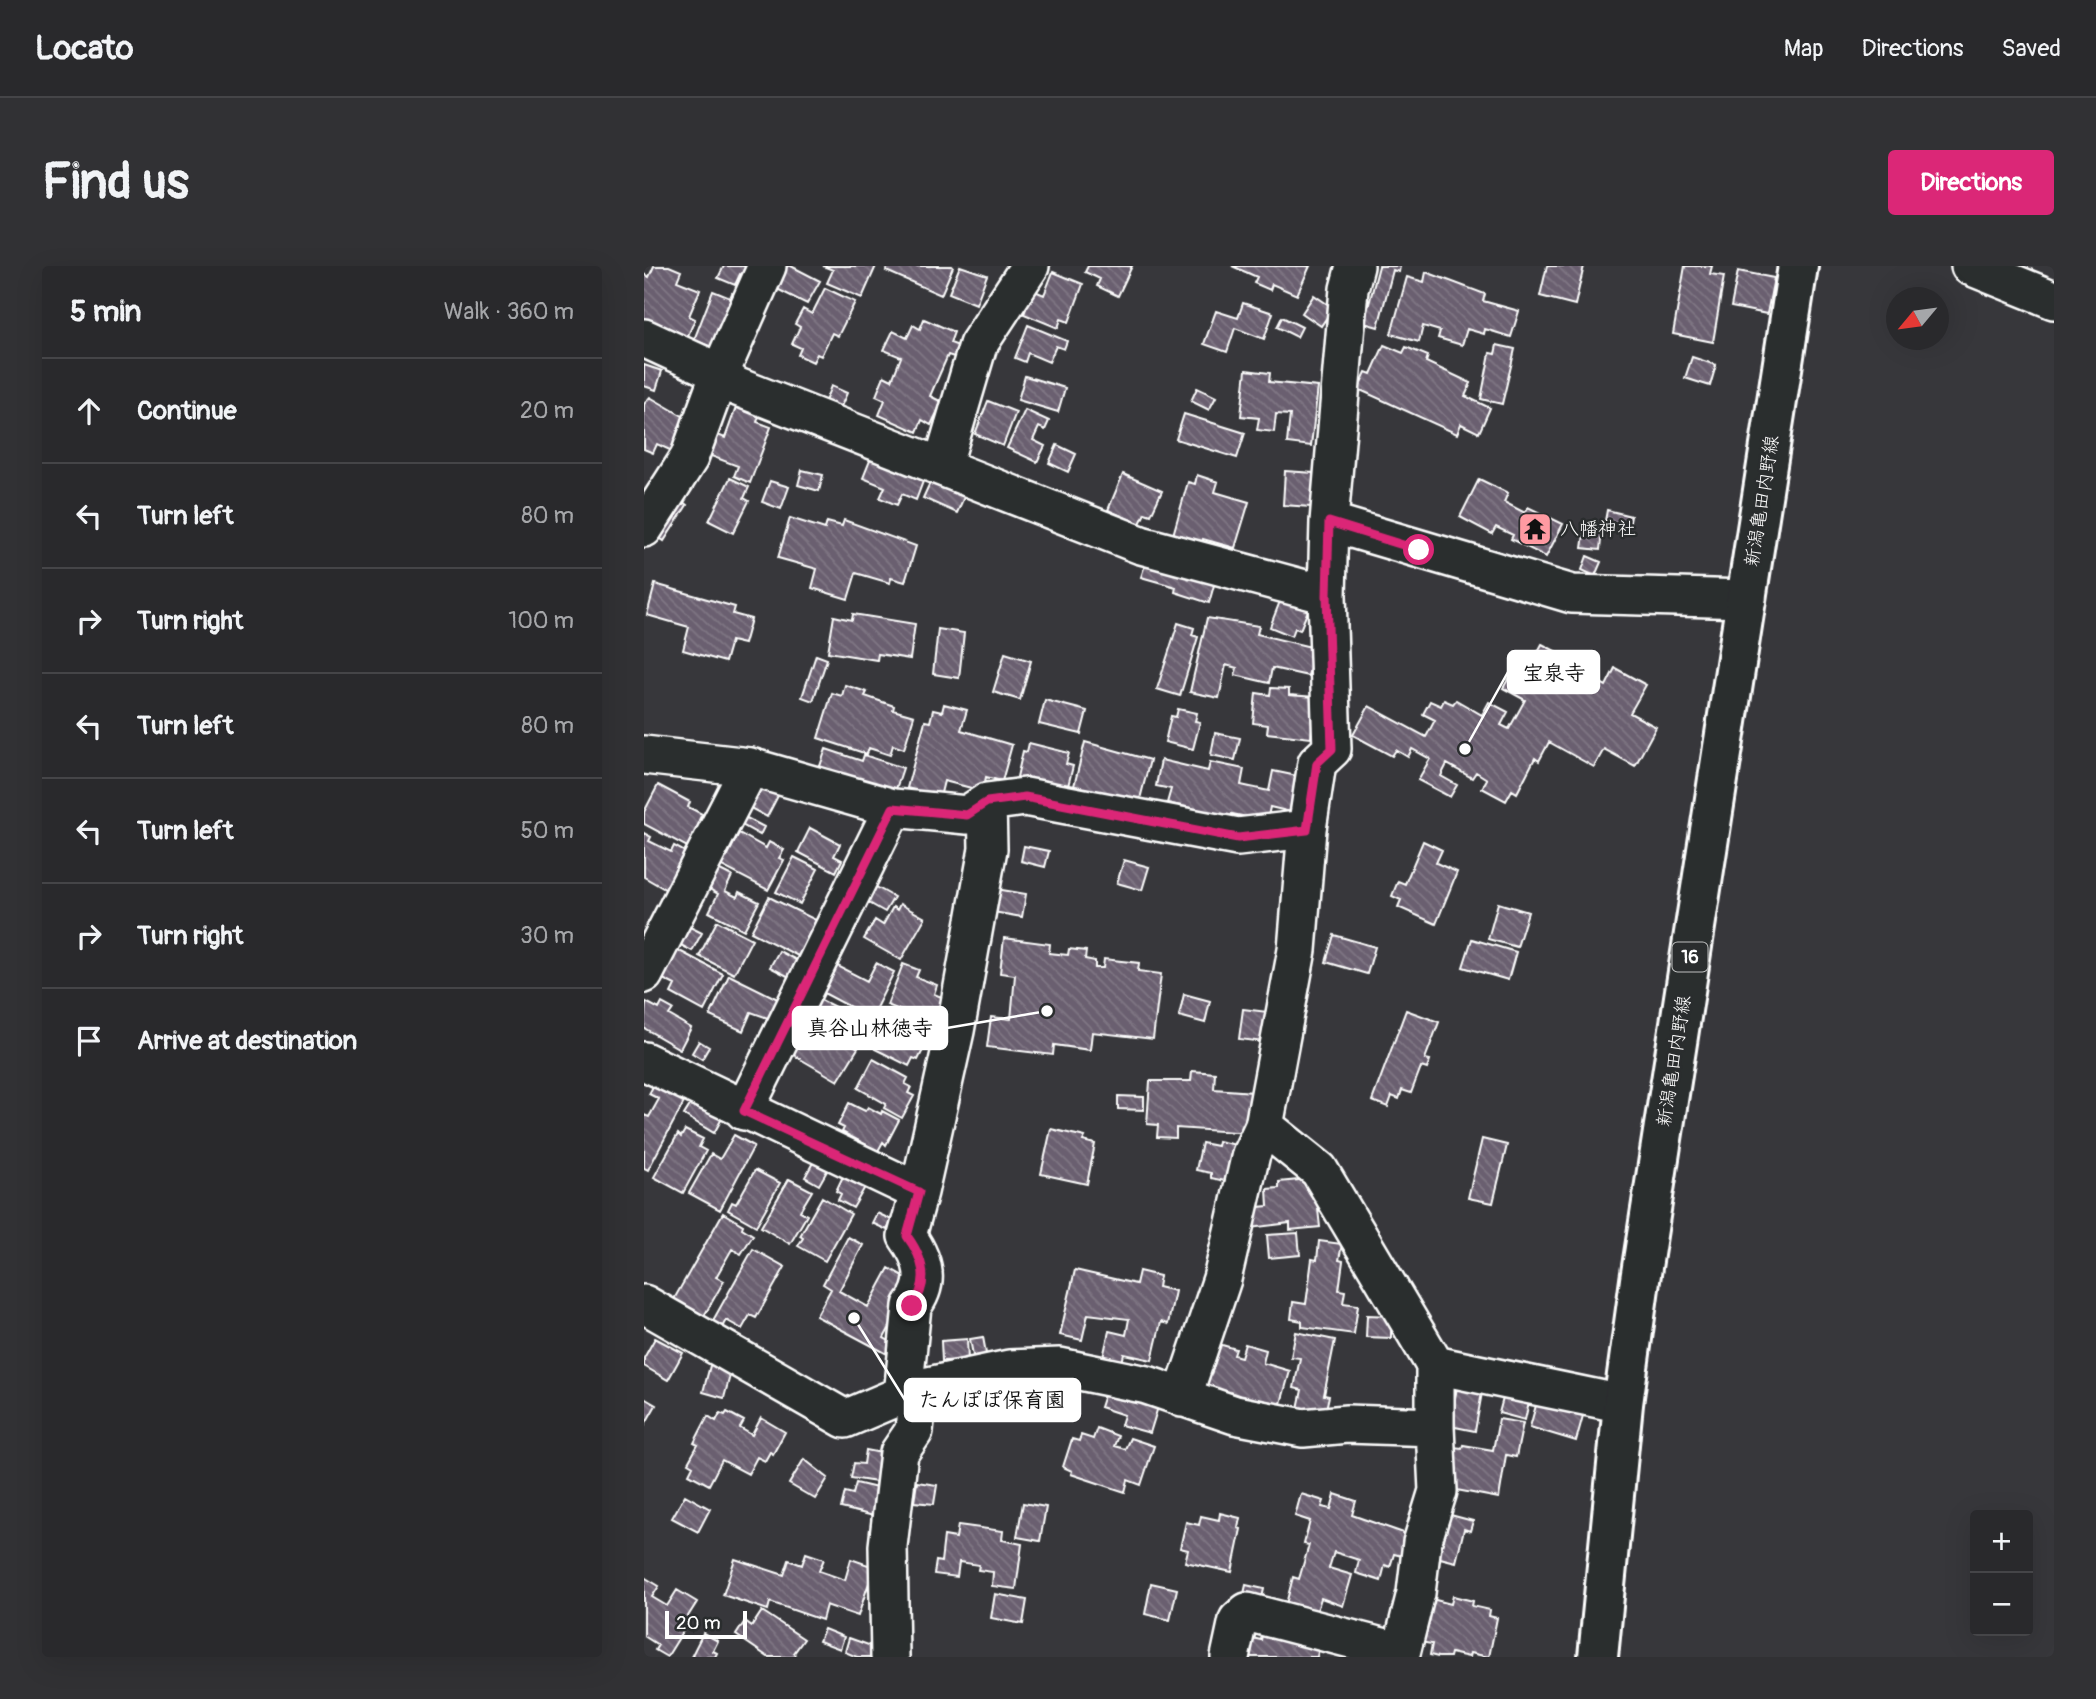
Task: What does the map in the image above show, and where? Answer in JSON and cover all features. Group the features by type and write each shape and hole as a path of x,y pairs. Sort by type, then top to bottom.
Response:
{"main road":[{"name":"新潟亀田内野線","path":"1598,1655 1623,1404 1640,1280 1798,266"}],"street":[{"path":"644,527 689,458 720,373 767,266"},
{"path":"942,467 978,345 1030,266"},
{"path":"1182,1398 1222,1279 1251,1154 1264,1126 1297,950 1307,830 1317,763 1332,749 1327,595 1329,522 1349,289 1355,266"},
{"path":"1970,266 2054,300"},
{"path":"644,338 720,373 735,386 1141,545 1327,595"},
{"path":"1329,522 1572,594 1746,599"},
{"path":"644,755 750,767 893,808 967,815 987,802 1025,797 1238,838 1307,830"},
{"path":"644,974 750,767"},
{"path":"890,1657 888,1546 899,1453 914,1431 910,1392 912,1306 921,1294 922,1257 907,1236 955,1031 985,862 987,802"},
{"path":"744,1111 893,808"},
{"path":"644,1061 744,1111 919,1192"},
{"path":"1230,1657 1238,1620 1247,1612 1401,1654 1416,1593 1422,1544 1438,1491 1435,1365 1319,1170 1264,1126"},
{"path":"644,1304 845,1419 910,1392 1009,1369 1060,1367 1147,1385 1235,1415 1303,1428 1347,1424 1435,1427"},
{"path":"1435,1365 1623,1404"}],"building":[{"path":"654,266 669,266 681,271 677,281 700,290 689,316 695,319 685,343 644,326 644,274 649,277"},
{"path":"724,266 751,266 746,277 740,274 735,285 718,278"},
{"path":"781,266 791,266 820,281 807,304 771,286"},
{"path":"823,266 876,266 862,298 827,283 833,270"},
{"path":"888,266 953,267 941,295 886,271"},
{"path":"960,266 987,275 976,304 949,293"},
{"path":"1088,266 1132,266 1118,296 1097,286 1100,279 1085,272"},
{"path":"1232,266 1310,266 1297,295 1272,284 1270,290 1254,283 1257,277"},
{"path":"1379,266 1400,266 1399,272 1393,270 1378,327 1364,323"},
{"path":"1547,266 1584,266 1575,305 1540,296"},
{"path":"1685,266 1712,266 1710,274 1724,276 1713,342 1673,334"},
{"path":"1738,271 1774,278 1767,314 1731,307"},
{"path":"1053,272 1083,284 1069,322 1061,319 1058,328 1024,314 1033,290 1044,295"},
{"path":"1426,272 1485,294 1483,301 1519,311 1511,337 1485,329 1484,334 1467,329 1462,345 1438,338 1440,331 1423,326 1419,342 1391,334 1407,277 1424,282"},
{"path":"825,288 855,302 838,336 832,333 821,356 817,354 813,362 798,355 801,348 792,344 800,327 795,324 803,309 812,314"},
{"path":"713,291 730,298 732,293 744,298 724,352 694,340"},
{"path":"1314,295 1333,308 1321,326 1302,313"},
{"path":"1243,303 1273,313 1264,339 1235,328 1227,352 1204,344 1216,311 1238,318"},
{"path":"1282,317 1302,327 1297,337 1277,327"},
{"path":"924,319 954,332 950,343 959,346 954,357 948,355 930,396 942,402 931,425 922,420 917,432 879,415 885,400 876,396 884,376 892,380 901,357 884,350 893,331 907,338 913,325 920,329"},
{"path":"1028,325 1067,341 1064,349 1056,346 1049,362 1028,353 1025,362 1015,358"},
{"path":"1384,345 1403,353 1406,347 1428,356 1426,362 1471,383 1465,396 1490,408 1479,433 1461,424 1457,434 1358,389 1366,372 1371,374"},
{"path":"1497,345 1515,349 1502,404 1481,399 1490,353 1495,354"},
{"path":"1692,357 1716,365 1710,386 1685,378"},
{"path":"644,365 662,371 656,390 644,386"},
{"path":"1246,370 1270,373 1269,382 1318,387 1311,446 1287,443 1290,415 1276,414 1274,432 1257,430 1259,418 1241,416"},
{"path":"1025,376 1065,388 1058,412 1018,400"},
{"path":"831,386 847,393 839,411 824,404"},
{"path":"1197,388 1216,397 1209,410 1191,401"},
{"path":"650,397 693,422 672,451 657,444 653,453 644,449 644,404"},
{"path":"739,399 762,408 757,422 771,427 750,483 734,476 738,466 711,456 718,435 725,438"},
{"path":"988,401 1016,412 1003,446 975,434"},
{"path":"1025,410 1049,421 1045,430 1039,427 1033,440 1045,446 1037,462 1007,448"},
{"path":"1184,414 1245,433 1237,458 1176,439"},
{"path":"1057,445 1076,454 1068,472 1049,463"},
{"path":"875,448 928,468 916,500 902,494 897,505 880,498 885,487 863,478"},
{"path":"802,470 823,475 819,491 798,485"},
{"path":"1285,471 1314,473 1311,507 1283,505"},
{"path":"934,474 968,488 957,513 923,498"},
{"path":"1123,474 1162,491 1151,515 1145,513 1140,524 1108,510"},
{"path":"1197,475 1218,482 1215,492 1249,502 1235,548 1203,539 1202,544 1173,535 1188,482 1195,484"},
{"path":"730,478 749,487 744,498 749,501 733,533 709,521"},
{"path":"1479,479 1508,493 1504,502 1525,513 1528,507 1563,524 1546,557 1511,539 1513,535 1496,527 1492,534 1460,517"},
{"path":"770,481 789,487 781,509 762,502"},
{"path":"675,496 687,505 664,541 651,532"},
{"path":"1607,510 1631,516 1629,527 1605,521"},
{"path":"790,518 825,529 827,522 842,526 844,520 916,546 905,582 891,578 890,583 856,573 848,599 812,588 817,569 778,558"},
{"path":"1585,527 1602,529 1600,550 1582,548"},
{"path":"1148,556 1216,578 1209,603 1175,592 1176,587 1141,577"},
{"path":"1587,556 1601,562 1595,576 1582,570"},
{"path":"655,584 735,607 733,614 751,619 744,644 731,641 725,662 683,650 689,627 647,615"},
{"path":"1282,596 1309,608 1300,630 1295,628 1292,636 1270,627"},
{"path":"853,614 915,624 910,659 878,654 877,660 828,652 834,616 852,620"},
{"path":"1207,618 1259,626 1257,634 1315,648 1308,676 1272,668 1269,683 1235,675 1237,668 1226,665 1219,698 1190,692"},
{"path":"1178,623 1194,628 1192,635 1198,637 1180,696 1157,689"},
{"path":"938,629 964,633 959,678 933,674"},
{"path":"1542,644 1598,674 1595,680 1606,686 1615,668 1646,685 1630,713 1656,727 1635,766 1604,749 1594,767 1549,742 1539,761 1535,758 1517,793 1512,790 1506,801 1482,788 1487,779 1476,772 1472,778 1447,764 1441,776 1457,785 1450,797 1418,780 1430,759 1412,749 1408,757 1396,750 1392,756 1353,735 1369,706 1426,737 1435,720 1423,714 1430,701 1441,706 1444,700 1453,704 1456,700 1482,715 1489,702 1508,712 1501,725 1509,729 1525,700 1503,688 1513,671 1537,684 1548,663 1535,657"},
{"path":"1005,653 1031,661 1020,700 993,692"},
{"path":"816,655 827,659 813,701 802,697"},
{"path":"845,685 867,692 865,696 894,706 893,710 914,716 904,749 893,745 890,755 869,748 867,754 818,738 832,693 842,696"},
{"path":"1271,688 1289,689 1289,695 1315,697 1311,738 1267,733 1268,725 1253,723 1256,693 1270,695"},
{"path":"1045,700 1087,711 1081,734 1039,724"},
{"path":"944,704 967,710 961,730 1012,745 1002,781 986,777 983,791 944,781 940,797 907,788 925,721 930,722 933,710 942,712"},
{"path":"1178,709 1197,713 1195,721 1200,722 1193,749 1165,742 1171,716 1176,717"},
{"path":"1215,733 1240,738 1235,760 1211,755"},
{"path":"1085,742 1150,760 1139,803 1074,786"},
{"path":"1029,743 1069,753 1066,764 1073,766 1067,790 1017,777 1023,751 1027,752"},
{"path":"826,749 862,761 864,755 903,768 894,795 819,769"},
{"path":"1161,760 1208,771 1210,762 1244,769 1241,785 1269,791 1273,771 1302,777 1295,813 1270,807 1267,821 1232,814 1230,823 1199,816 1200,810 1167,803 1171,789 1156,786"},
{"path":"755,779 780,792 767,817 743,804"},
{"path":"658,785 690,802 688,807 702,814 699,820 705,823 691,849 644,824 644,812"},
{"path":"737,813 764,827 760,835 733,820"},
{"path":"810,828 840,844 834,856 842,860 836,872 798,852"},
{"path":"644,833 651,837 649,841 671,852 674,846 692,856 672,893 644,877"},
{"path":"739,833 766,848 769,842 784,850 779,858 784,860 768,890 714,862 720,853 727,857"},
{"path":"1423,841 1442,850 1436,863 1457,872 1436,924 1398,907 1401,900 1392,896 1398,881 1405,884"},
{"path":"1024,846 1049,851 1045,867 1021,861"},
{"path":"794,857 818,869 800,904 776,892"},
{"path":"1124,860 1149,867 1142,890 1117,883"},
{"path":"714,867 732,876 725,891 737,897 739,892 759,902 744,930 709,912 718,894 704,886"},
{"path":"871,884 894,897 885,912 862,899"},
{"path":"996,889 1026,894 1022,917 993,912"},
{"path":"769,897 824,924 800,957 751,932"},
{"path":"1498,903 1528,912 1517,947 1488,939"},
{"path":"900,904 925,918 901,960 864,939 875,920 883,925 893,907 897,910"},
{"path":"717,921 752,939 734,974 699,956"},
{"path":"682,923 702,933 692,951 673,941"},
{"path":"1334,935 1375,947 1367,974 1326,962"},
{"path":"1004,938 1050,944 1049,953 1068,955 1069,949 1086,951 1085,959 1095,961 1095,968 1103,968 1104,959 1139,963 1138,971 1161,974 1153,1039 1092,1032 1090,1050 1054,1045 1053,1055 987,1047 991,1017 1011,1019 1015,975 1000,973"},
{"path":"1472,939 1516,952 1508,980 1463,967"},
{"path":"672,947 723,974 704,1011 671,993 675,985 657,976"},
{"path":"779,951 802,963 793,979 770,967"},
{"path":"876,963 894,972 871,1018 820,991 834,964 867,981"},
{"path":"903,964 919,970 916,977 937,985 934,994 944,998 940,1007 949,1011 943,1027 887,1005"},
{"path":"729,975 784,1002 776,1021 751,1012 743,1031 710,1016"},
{"path":"1184,994 1210,1001 1205,1023 1179,1016"},
{"path":"815,997 837,1008 832,1019 809,1008"},
{"path":"646,1002 659,1009 662,1003 673,1009 669,1015 691,1028 680,1049 644,1028"},
{"path":"1243,1009 1268,1012 1264,1042 1239,1039"},
{"path":"1406,1010 1439,1022 1425,1059 1430,1060 1427,1069 1421,1067 1411,1093 1402,1090 1399,1099 1392,1096 1388,1107 1372,1101"},
{"path":"878,1017 891,1023 893,1019 914,1030 916,1026 924,1030 921,1035 929,1038 918,1060 913,1058 909,1066 875,1049 879,1039 869,1034"},
{"path":"809,1019 858,1048 838,1081 790,1053"},
{"path":"699,1041 709,1047 702,1059 692,1053"},
{"path":"873,1059 908,1078 905,1084 911,1087 908,1093 914,1096 902,1118 884,1108 886,1104 858,1088"},
{"path":"1192,1071 1215,1073 1214,1089 1253,1092 1250,1133 1176,1128 1176,1138 1157,1137 1158,1125 1147,1124 1150,1081 1191,1081"},
{"path":"659,1075 690,1091 648,1170 644,1168 644,1115 649,1117 659,1099 649,1094"},
{"path":"697,1094 726,1111 714,1133 684,1115"},
{"path":"1118,1096 1144,1097 1144,1110 1118,1109"},
{"path":"849,1103 865,1111 868,1107 881,1114 882,1111 899,1120 886,1145 883,1142 878,1151 842,1132 844,1128 838,1125"},
{"path":"1051,1129 1085,1137 1083,1141 1095,1144 1087,1184 1041,1174"},
{"path":"685,1130 703,1139 699,1147 706,1151 683,1193 654,1177 678,1134 681,1137"},
{"path":"734,1135 754,1146 720,1210 689,1193 711,1154 720,1159"},
{"path":"1482,1139 1507,1145 1493,1203 1468,1198"},
{"path":"1218,1141 1241,1146 1234,1183 1211,1178 1211,1173 1196,1170 1202,1143 1217,1146"},
{"path":"816,1157 831,1164 819,1185 805,1177"},
{"path":"755,1170 780,1183 756,1226 728,1210 732,1202 736,1204"},
{"path":"846,1170 868,1182 853,1208 838,1200 841,1194 836,1191"},
{"path":"789,1179 812,1191 800,1211 807,1215 790,1244 761,1227"},
{"path":"1309,1179 1315,1183 1320,1227 1290,1230 1290,1223 1250,1228 1248,1208 1268,1206 1267,1189 1279,1188 1279,1182"},
{"path":"822,1197 851,1214 825,1261 798,1246 803,1238 800,1236"},
{"path":"723,1213 743,1225 742,1228 753,1235 741,1254 732,1249 716,1277 724,1281 704,1316 674,1299"},
{"path":"877,1213 892,1220 887,1230 872,1223"},
{"path":"1298,1233 1300,1255 1269,1258 1267,1235"},
{"path":"848,1237 863,1245 839,1291 868,1307 889,1268 907,1278 905,1299 884,1338 893,1343 893,1357 816,1316 831,1289 823,1284"},
{"path":"1319,1241 1342,1244 1339,1260 1343,1261 1339,1290 1345,1291 1343,1303 1358,1305 1354,1334 1302,1327 1302,1321 1291,1319 1293,1302 1306,1304 1312,1259 1317,1260"},
{"path":"753,1249 785,1267 756,1318 750,1315 742,1329 726,1320 721,1329 711,1324"},
{"path":"1075,1270 1136,1284 1139,1271 1160,1276 1158,1287 1175,1291 1168,1324 1161,1322 1152,1360 1124,1354 1121,1367 1102,1362 1109,1331 1126,1335 1129,1319 1088,1314 1082,1340 1060,1335"},
{"path":"1367,1315 1391,1316 1391,1338 1366,1337"},
{"path":"1296,1332 1335,1340 1324,1395 1329,1396 1324,1418 1297,1413 1302,1390 1294,1388 1300,1358 1291,1357"},
{"path":"983,1337 987,1359 974,1361 970,1339"},
{"path":"655,1338 683,1353 668,1380 644,1366 644,1358"},
{"path":"967,1339 968,1360 942,1361 941,1341"},
{"path":"1215,1343 1236,1349 1234,1355 1241,1357 1245,1344 1266,1350 1263,1363 1290,1371 1278,1414 1201,1393"},
{"path":"712,1358 733,1364 724,1398 703,1392"},
{"path":"1458,1382 1483,1387 1475,1431 1450,1426"},
{"path":"1505,1391 1530,1398 1525,1420 1499,1413"},
{"path":"1105,1392 1158,1407 1150,1433 1121,1425 1124,1415 1100,1407"},
{"path":"644,1398 656,1405 644,1426"},
{"path":"1538,1398 1584,1412 1576,1441 1530,1427"},
{"path":"727,1412 744,1421 740,1428 752,1435 761,1418 785,1432 773,1454 770,1452 765,1461 757,1457 748,1474 722,1460 709,1485 689,1474 693,1466 688,1463 698,1445 694,1443 708,1416 716,1421 720,1413 725,1415"},
{"path":"1499,1419 1523,1423 1516,1457 1506,1455 1499,1498 1446,1488 1454,1447 1462,1448 1463,1445 1493,1450"},
{"path":"1097,1428 1118,1436 1114,1446 1125,1449 1130,1438 1154,1446 1141,1485 1128,1480 1125,1492 1071,1474 1072,1471 1063,1467 1072,1439 1079,1441 1081,1435 1093,1439"},
{"path":"866,1450 887,1454 883,1483 851,1478 854,1463 864,1464"},
{"path":"804,1459 828,1478 815,1499 789,1484"},
{"path":"917,1482 937,1485 934,1504 914,1502"},
{"path":"856,1483 881,1489 874,1516 841,1508 845,1492 853,1494"},
{"path":"1301,1494 1324,1501 1322,1507 1331,1509 1335,1494 1356,1501 1352,1515 1412,1536 1406,1557 1394,1554 1390,1567 1385,1565 1381,1581 1356,1573 1359,1560 1334,1552 1329,1568 1352,1575 1343,1606 1321,1598 1315,1617 1285,1608 1293,1577 1299,1579 1309,1545 1304,1544 1310,1521 1295,1516"},
{"path":"685,1495 710,1509 698,1532 672,1518"},
{"path":"1023,1503 1046,1507 1040,1541 1017,1537"},
{"path":"1220,1513 1240,1518 1238,1528 1241,1529 1232,1572 1185,1562 1188,1550 1180,1548 1186,1522 1199,1525 1201,1516 1219,1520"},
{"path":"1443,1513 1473,1521 1470,1531 1464,1529 1456,1562 1432,1556"},
{"path":"958,1525 1003,1531 1002,1540 1022,1544 1016,1589 992,1586 993,1572 978,1570 979,1565 959,1562 957,1577 934,1574 936,1561 941,1562 944,1536 956,1538"},
{"path":"806,1553 824,1559 819,1571 845,1580 851,1559 874,1567 858,1616 826,1605 822,1620 770,1602 768,1610 723,1595 735,1559 784,1575 789,1560 802,1565"},
{"path":"644,1577 659,1586 652,1597 667,1606 677,1590 697,1602 685,1621 688,1623 667,1657 655,1650 658,1645 644,1636"},
{"path":"1151,1583 1177,1589 1170,1620 1145,1614"},
{"path":"1246,1585 1264,1589 1261,1602 1243,1598"},
{"path":"995,1594 1027,1600 1023,1624 991,1618"},
{"path":"1453,1596 1473,1601 1472,1606 1490,1610 1489,1616 1497,1618 1489,1657 1451,1653 1450,1657 1438,1657 1430,1655 1432,1644 1419,1642 1428,1598 1451,1604"},
{"path":"762,1611 804,1639 794,1653 797,1657 768,1657 736,1635 745,1621 752,1626"},
{"path":"824,1629 844,1637 840,1649 819,1641"},
{"path":"1263,1631 1320,1643 1317,1657 1248,1657 1252,1638 1261,1640"},
{"path":"703,1633 718,1641 713,1651 717,1653 715,1657 691,1657"},
{"path":"849,1638 877,1648 873,1657 857,1657 845,1652"}],"place":[{"name":"八幡神社","path":"1535,529"},
{"name":"宝泉寺","path":"1465,749"},
{"name":"真谷山林徳寺","path":"1047,1011"},
{"name":"たんぽぽ保育園","path":"854,1318"}],"route":[{"path":"912,1306 921,1294 922,1257 907,1236 919,1192 744,1111 893,808 967,815 987,802 1025,797 1238,838 1307,830 1317,763 1332,749 1327,595 1329,522 1419,550"}]}
